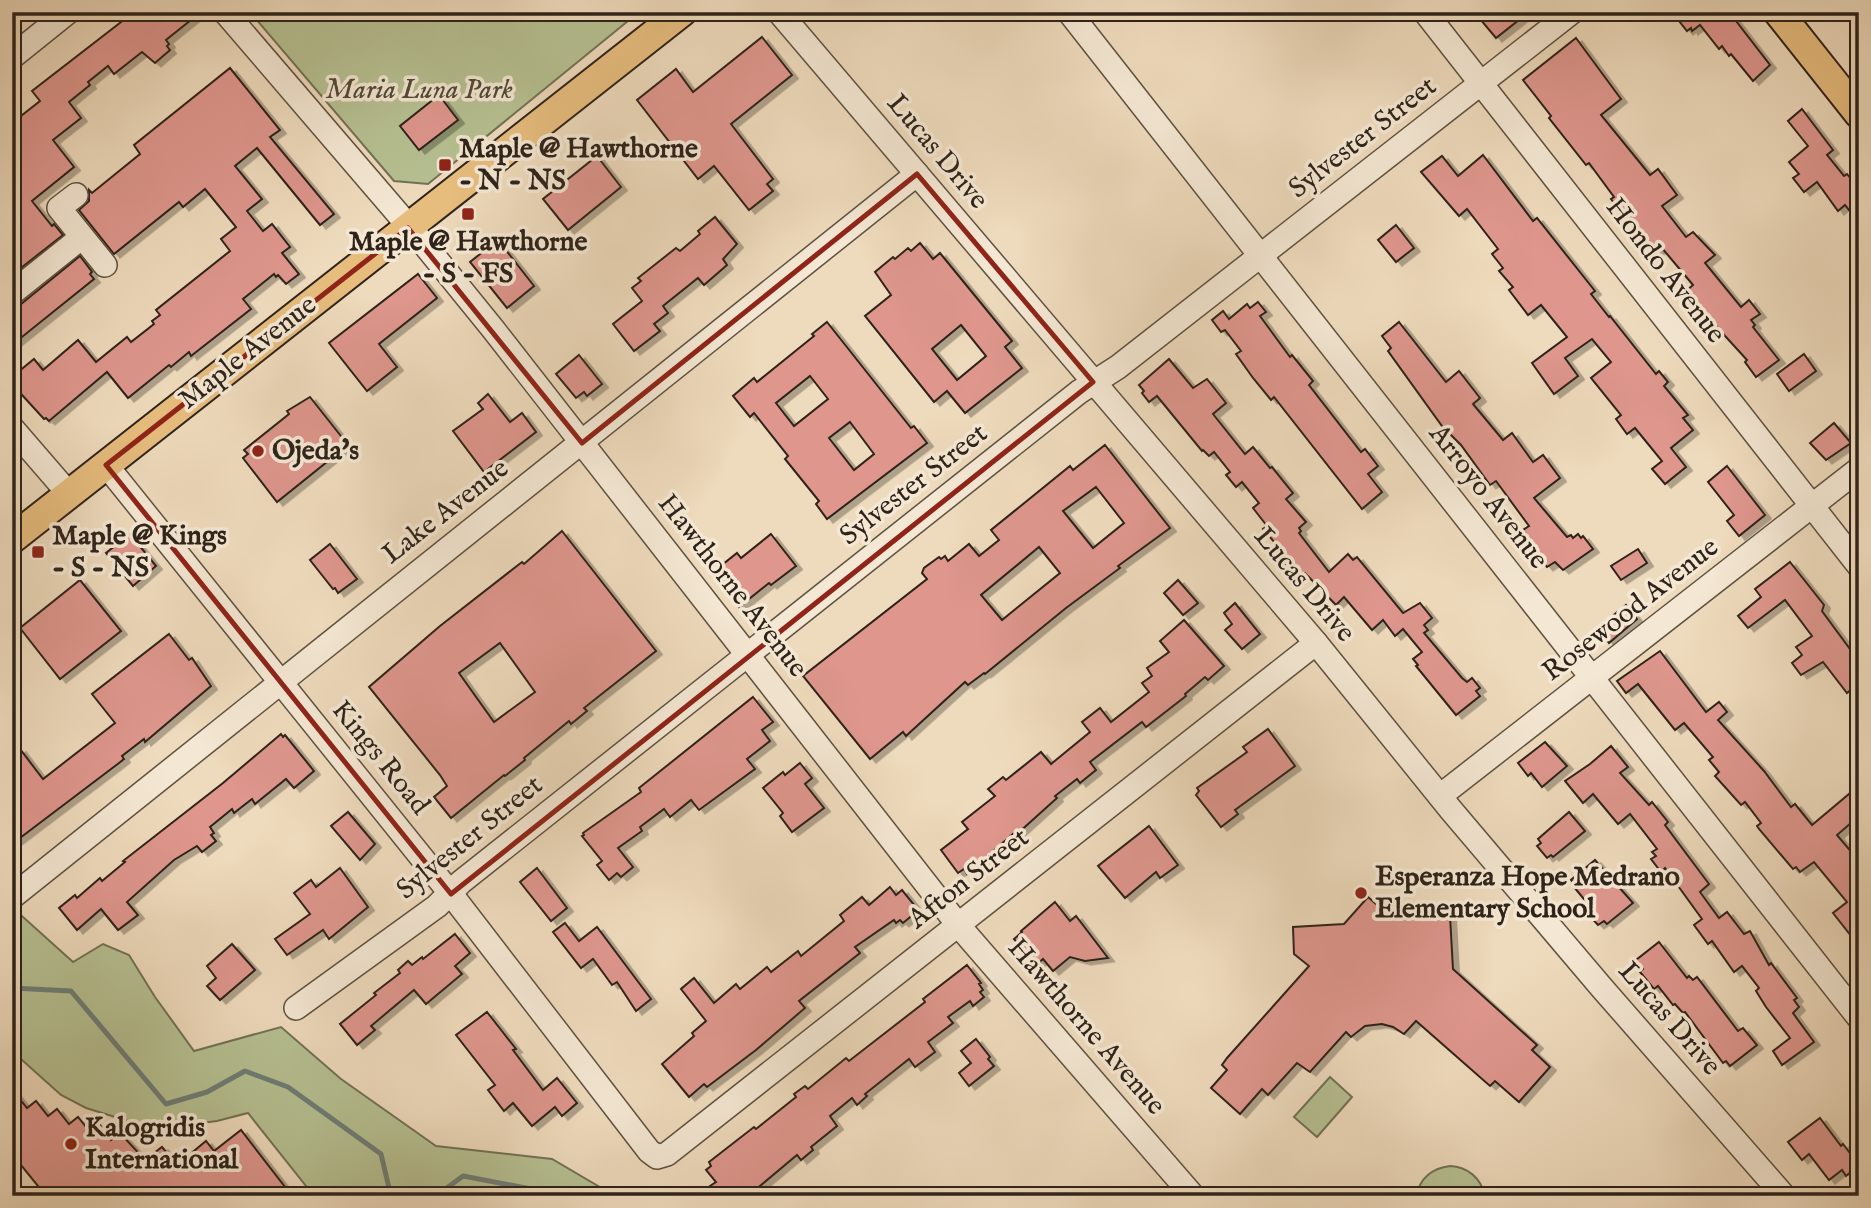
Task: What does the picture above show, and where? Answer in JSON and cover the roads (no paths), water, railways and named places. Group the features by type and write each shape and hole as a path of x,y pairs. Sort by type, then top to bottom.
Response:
{"main road":[{"name":"Maple Avenue","path":"12,539 682,12"},
{"path":"1778,12 1859,114"}],"street":[{"path":"12,57 68,12"},
{"name":"Hawthorne Avenue","path":"225,12 493,329 959,926 1193,1196"},
{"name":"Lucas Drive","path":"779,12 1316,643 1440,796 1602,988 1784,1196"},
{"name":"Arroyo Avenue","path":"1069,12 1859,1018"},
{"name":"Hondo Avenue","path":"1425,12 1859,566"},
{"name":"Sylvester Street","path":"296,1008 451,894 461,883 748,654 1093,382 1118,367 1572,12"},
{"name":"Lake Avenue","path":"12,897 917,174"},
{"path":"76,195 59,208 104,265"},
{"path":"12,293 82,237"},
{"path":"12,428 69,494"},
{"name":"Kings Road","path":"106,465 451,894 649,1151 657,1157"},
{"name":"Rosewood Avenue","path":"1440,796 1859,469"},
{"name":"Afton Street","path":"657,1157 667,1154 1316,643"}],"waterway":[{"path":"12,988 71,991 166,1104 207,1092 245,1071 288,1087 381,1154 390,1192 399,1196"},
{"path":"436,1196 463,1176 558,1196"}],"place":[{"name":"Maple @ Hawthorne - N - NS","path":"445,165"},
{"name":"Maple @ Hawthorne - S - FS","path":"468,214"},
{"name":"Ojeda's","path":"258,451"},
{"name":"Maple @ Kings - S - NS","path":"38,552"},
{"name":"Esperanza Hope Medrano Elementary School","path":"1361,893"},
{"name":"Kalogridis International","path":"71,1144"}],"park label":[{"name":"Maria Luna Park","path":"419,90"}]}
